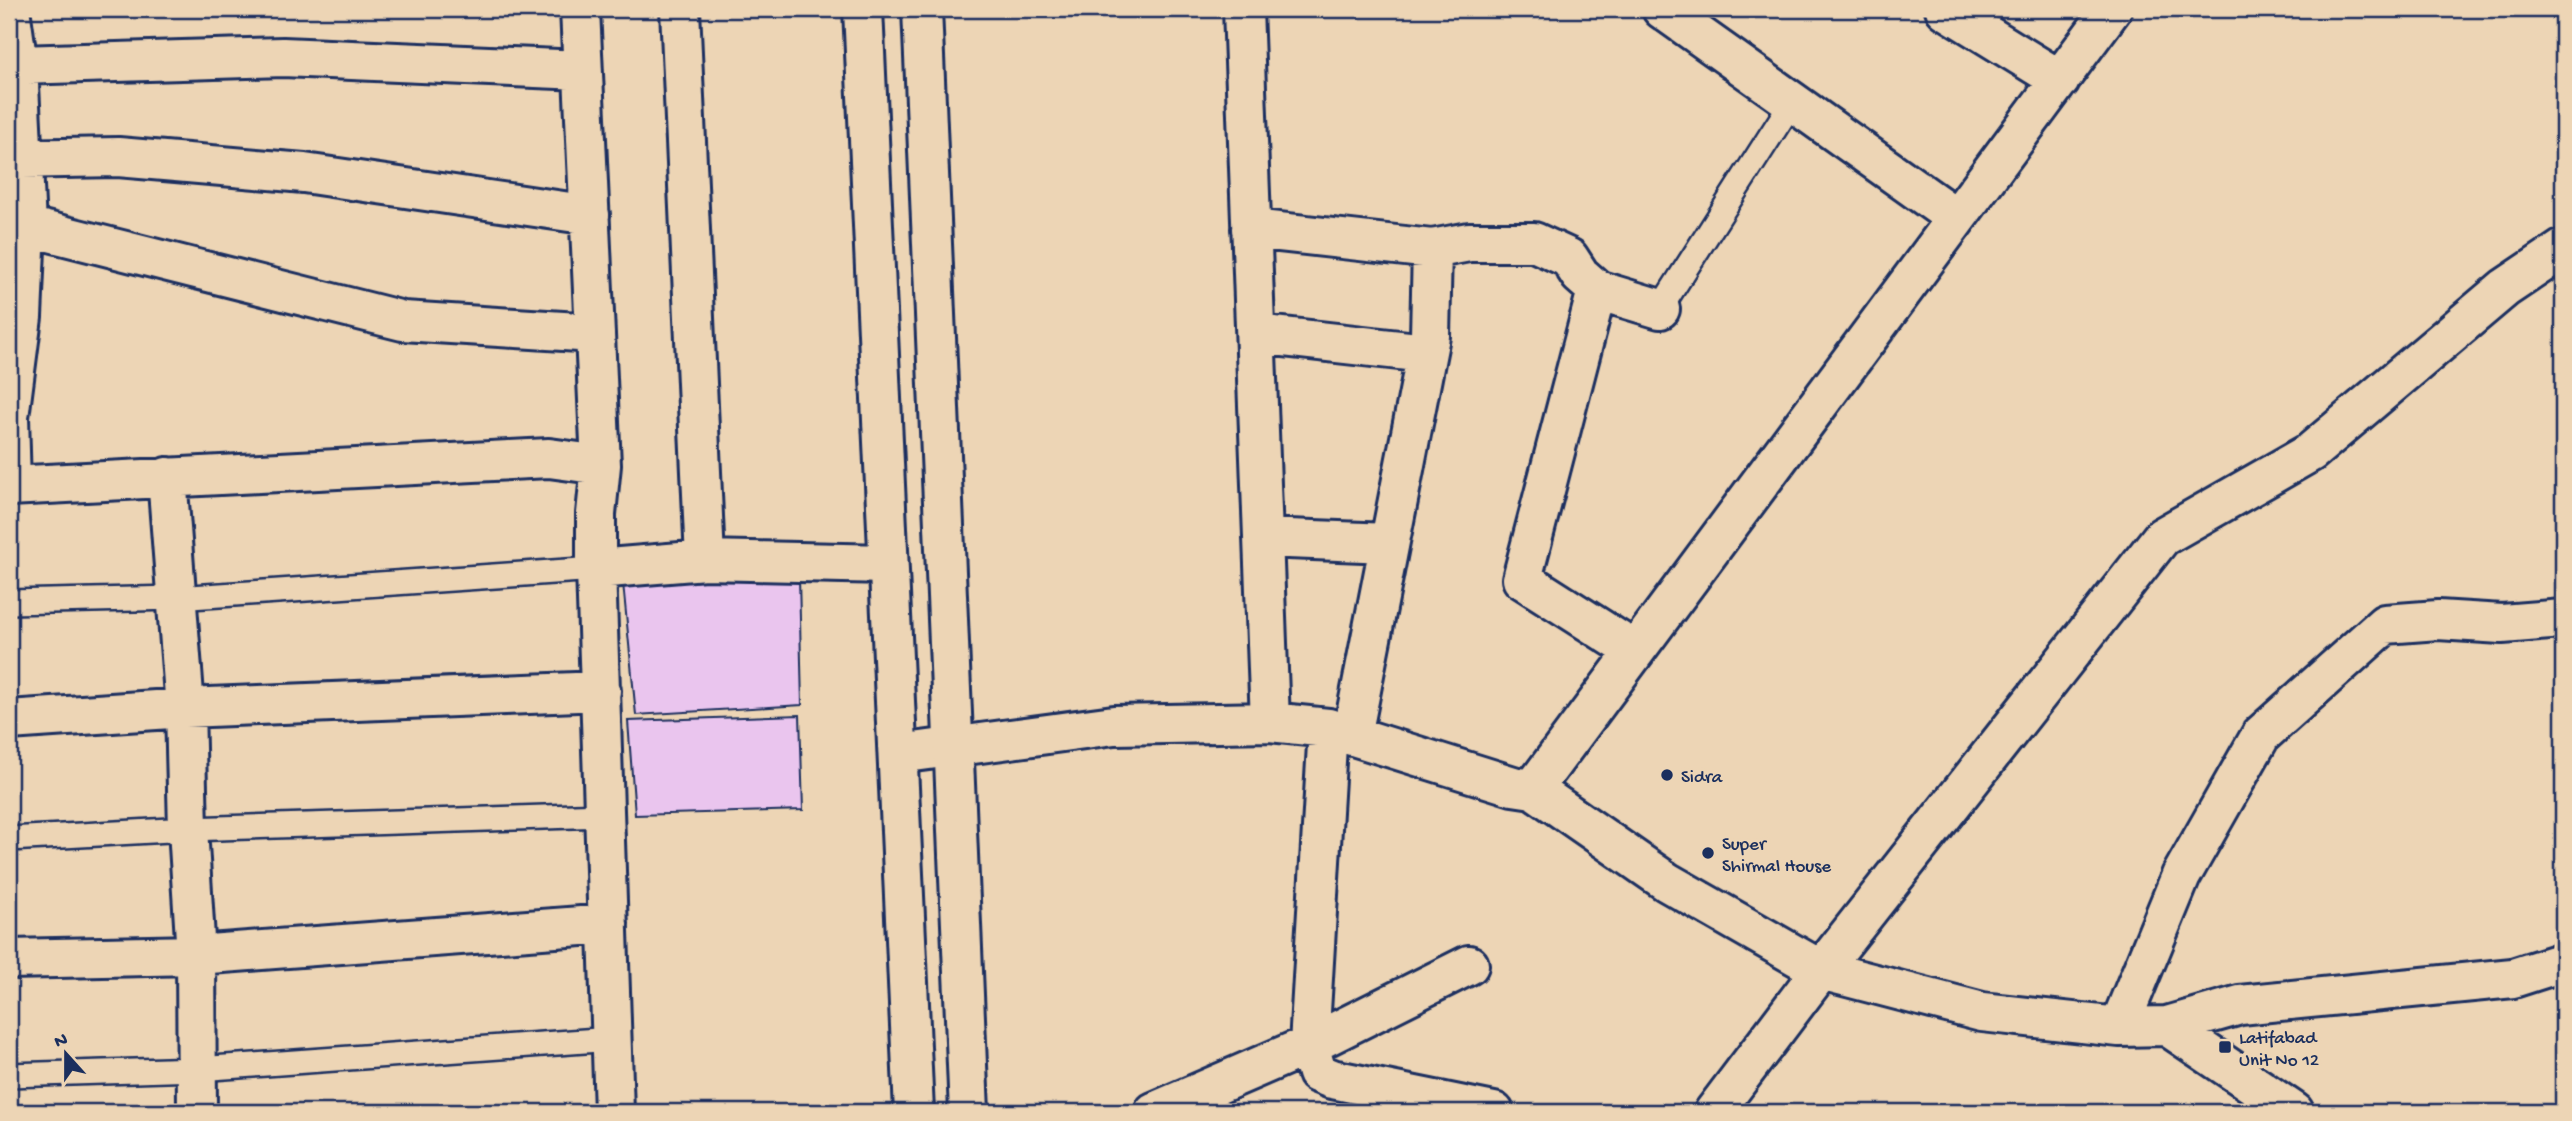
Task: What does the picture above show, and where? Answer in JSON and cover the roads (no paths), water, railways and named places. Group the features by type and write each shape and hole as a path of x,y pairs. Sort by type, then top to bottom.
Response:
{"street":[{"path":"10,9 18,65 16,159 26,226 15,317 9,417 10,485 549,458 601,465"},
{"path":"580,9 601,465 596,514 596,569 614,1112"},
{"path":"680,9 705,560"},
{"path":"863,9 914,1112"},
{"path":"922,9 968,1112"},
{"path":"1243,9 1269,722"},
{"path":"1662,9 1956,218"},
{"path":"1945,9 2060,80"},
{"path":"1533,789 2112,9"},
{"path":"18,65 283,58 582,70"},
{"path":"16,159 118,157 304,173 590,215"},
{"path":"26,226 403,321 595,333"},
{"path":"1251,229 1432,249 1469,242 1534,242 1569,258 1580,275 1597,289 1660,309"},
{"path":"1432,249 1430,336 1389,542 1340,732 1309,1045 1317,1073 1332,1079 1494,1112"},
{"path":"1714,1112 1821,970 2162,537 2311,452 2505,288 2563,249"},
{"path":"1597,289 1522,579 1635,651"},
{"path":"1255,334 1426,353"},
{"path":"167,477 185,708 188,829 196,955 197,1112"},
{"path":"1263,538 1389,542"},
{"path":"596,569 705,560 888,564"},
{"path":"2119,1027 2181,876 2260,735 2385,624 2438,620 2502,624 2563,619"},
{"path":"9,720 185,708 601,691"},
{"path":"899,754 1114,725 1269,722 1340,732 1513,786 1533,789 1667,881 1821,970 1982,1012 2119,1027 2167,1026 2240,1006 2513,978 2563,962"},
{"path":"9,959 196,955 608,924"},
{"path":"1154,1112 1309,1045 1469,965"},
{"path":"2167,1026 2294,1112"}],"lane":[{"path":"1660,309 1792,102"},
{"path":"9,601 176,598 596,569"},
{"path":"9,839 188,829 604,815"},
{"path":"9,1075 198,1069 612,1039"}],"place":[{"name":"Sidra","path":"1667,775"},
{"name":"Super Shirmal House","path":"1708,853"},
{"name":"Latifabad Unit No 12","path":"2225,1047"}]}
